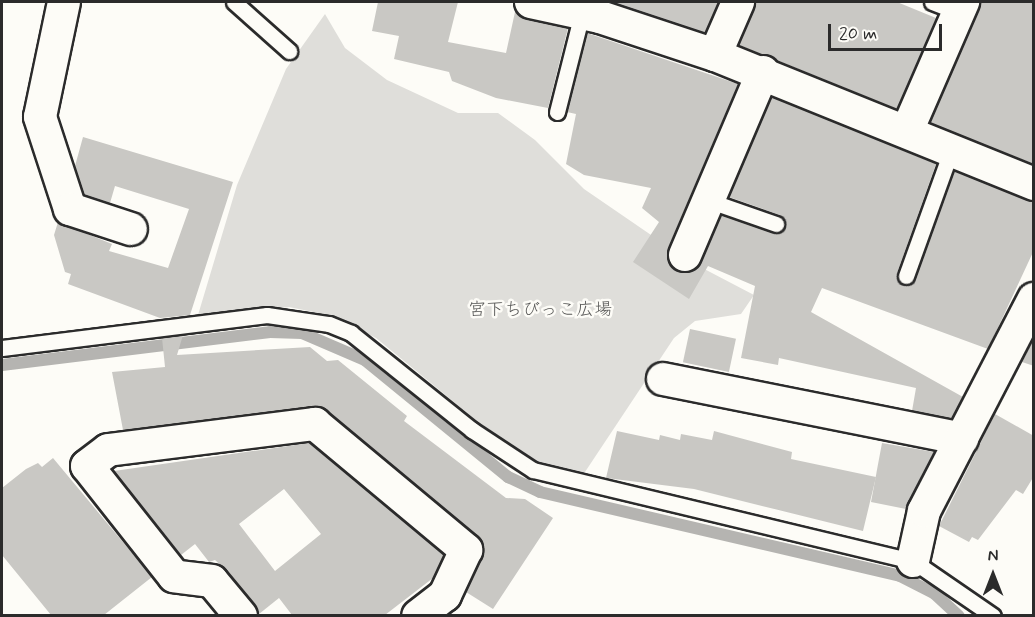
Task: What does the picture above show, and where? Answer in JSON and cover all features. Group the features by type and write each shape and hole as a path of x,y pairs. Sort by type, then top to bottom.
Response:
{"street":[{"path":"64,2 40,117 70,209 131,229"},
{"path":"531,2 582,13 763,72 1034,184"},
{"path":"715,55 738,2"},
{"path":"907,131 951,5"},
{"path":"684,255 710,201 763,72"},
{"path":"913,561 924,511 1031,311"},
{"path":"663,379 962,439"},
{"path":"241,615 212,581 174,576 87,466 108,450 315,424 466,550 445,595 418,615"}],"lane":[{"path":"234,2 289,51"},
{"path":"557,112 582,13"},
{"path":"906,276 951,151"},
{"path":"710,201 776,224"},
{"path":"2,348 267,315 304,318 351,333 472,430 533,470 913,561 993,615"}],"green space":[{"name":"宮下ちびっこ広場","path":"325,14 345,48 387,80 458,113 498,113 535,140 584,189 689,261 754,295 741,314 695,321 674,338 581,478 516,453 376,338 333,316 289,307 198,315 237,185 286,69"}],"building":[{"path":"378,2 458,2 448,42 506,53 515,12 568,28 548,108 496,98 452,81 449,72 394,59 399,36 372,31"},
{"path":"610,2 719,2 705,33"},
{"path":"756,2 897,2 936,18 897,109 739,45"},
{"path":"981,2 1034,2 1034,164 930,123"},
{"path":"587,33 738,84 668,248 670,265 679,272 688,273 701,263 721,215 773,233 785,228 780,215 729,197 772,97 936,164 897,273 902,285 915,279 954,171 1034,202 1034,250 988,349 822,288 811,312 963,397 952,419 912,411 916,388 779,358 778,365 741,358 755,286 708,266 689,299 633,262 659,222 642,208 651,188 584,175 566,164 576,114 567,112"},
{"path":"83,137 233,182 190,315 160,318 68,284 71,274 65,272 54,235 58,222 112,244 109,251 168,268 189,209 115,186 110,203 84,195 75,166"},
{"path":"690,329 736,339 729,372 683,362"},
{"path":"183,335 177,355 310,347 327,361 338,360 407,416 404,421 506,498 525,499 553,518 493,609 466,592 484,550 478,537 320,407 123,430 112,372 165,367 162,338"},
{"path":"1034,339 1034,366 1022,362"},
{"path":"995,414 1034,436 1034,476 1023,494 1016,490 978,540 972,537 969,542 939,526"},
{"path":"617,431 659,440 660,435 680,440 681,434 712,440 714,431 792,452 791,459 876,477 863,531 694,489 606,478"},
{"path":"309,443 444,555 433,578 385,615 292,615 279,598 259,614 226,570 215,560 209,562 195,544 181,555 114,471","holes":["284,489 321,534 275,571 239,524"]},
{"path":"882,443 934,452 906,509 871,502"},
{"path":"53,458 152,577 104,615 51,615 2,555 2,488 26,469 38,463 42,467"}],"waterway":[{"path":"2,365 270,332 302,333 365,360 508,477 540,492 900,576 934,593 959,616"}]}
